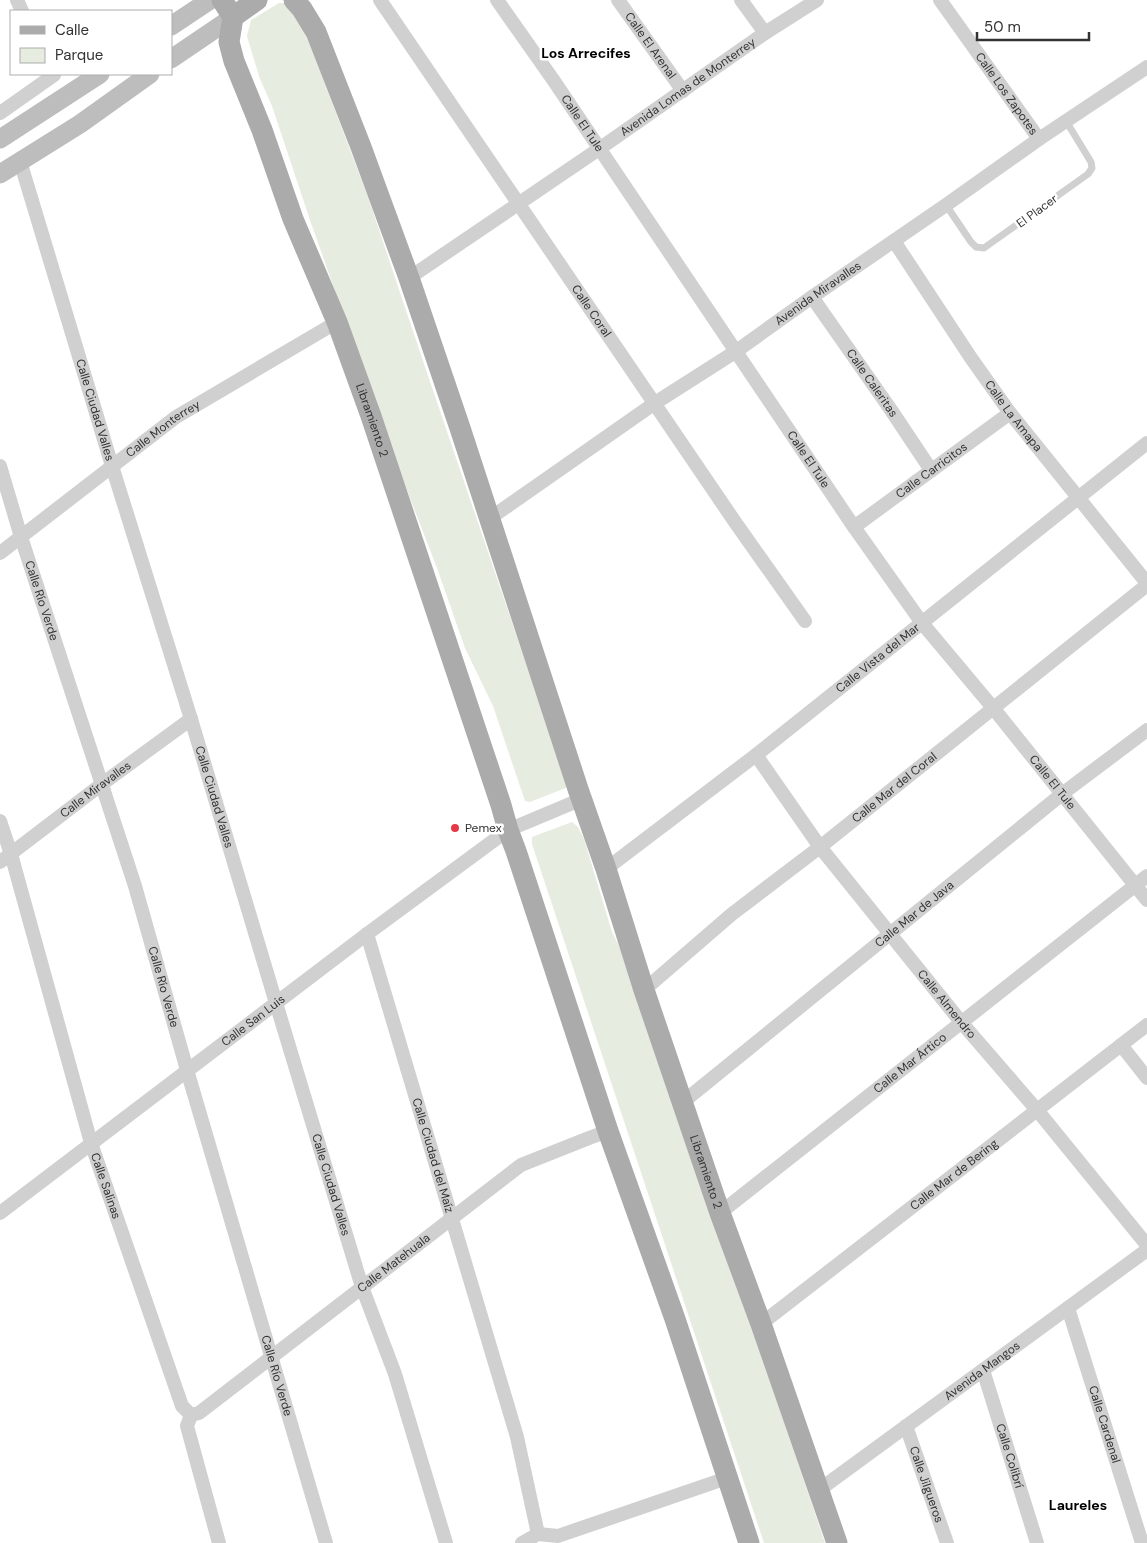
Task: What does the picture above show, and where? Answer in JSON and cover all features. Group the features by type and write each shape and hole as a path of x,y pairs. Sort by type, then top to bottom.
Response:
{"main road":[{"path":"172,25 210,0"},
{"path":"172,58 227,8 258,0"},
{"name":"Libramiento 2","path":"294,0 316,32 409,278 606,869 644,990 837,1543"},
{"name":"Libramiento 2","path":"227,8 229,42 234,61 293,219 337,322 400,502 608,1132 675,1320 749,1543"},
{"path":"0,139 98,75"},
{"path":"0,174 80,124 149,75"}],"street":[{"name":"Calle Coral","path":"380,0 735,522 805,621"},
{"name":"Calle El Tule","path":"497,0 554,81 854,527 922,623 994,709 1147,900"},
{"name":"Calle El Arenal","path":"618,0 683,90"},
{"path":"741,0 765,33"},
{"name":"Avenida Lomas de Monterrey","path":"409,278 765,33 817,0"},
{"name":"Calle Los Zapotes","path":"940,0 1039,139"},
{"name":"Avenida Miravalles","path":"489,519 655,403 735,352 1039,139 1147,67"},
{"path":"0,113 53,75"},
{"path":"54,75 65,96"},
{"name":"Calle Ciudad Valles","path":"20,161 362,1286 395,1374 446,1543"},
{"name":"Calle La Amapa","path":"894,241 1010,413 1147,584"},
{"name":"Calle Caleritas","path":"812,297 931,470"},
{"name":"Calle Monterrey","path":"0,553 176,417 337,322"},
{"name":"Calle Carricitos","path":"854,527 1010,413"},
{"name":"Calle Vista del Mar","path":"606,869 756,755 1147,443"},
{"name":"Calle Río Verde","path":"0,466 21,537 136,886 187,1070 326,1543"},
{"name":"Calle Mar del Coral","path":"644,990 732,914 994,709 1147,584"},
{"name":"Calle Miravalles","path":"5,858 191,719"},
{"name":"Calle Mar de Java","path":"683,1102 1062,794 1147,730"},
{"name":"Calle Almendro","path":"756,755 820,847 961,1022 1037,1110 1147,1245"},
{"path":"508,830 582,799"},
{"name":"Calle Salinas","path":"0,821 5,858 91,1143 182,1406 191,1414"},
{"name":"Calle San Luis","path":"0,1213 367,934 508,830"},
{"name":"Calle Mar Ártico","path":"720,1212 1147,876"},
{"name":"Calle Ciudad del Maíz","path":"367,934 517,1437 538,1534"},
{"name":"Calle Mar de Bering","path":"761,1324 1147,1025"},
{"path":"1121,1046 1147,1078"},
{"name":"Calle Matehuala","path":"191,1414 199,1413 521,1165 608,1132"},
{"name":"Avenida Mangos","path":"818,1490 1147,1250"},
{"name":"Calle Cardenal","path":"1068,1308 1142,1543"},
{"name":"Calle Colibrí","path":"983,1370 1037,1543"},
{"path":"191,1414 187,1426 219,1543"},
{"name":"Calle Jilgueros","path":"906,1426 947,1543"},
{"path":"522,1543 538,1534 558,1536 727,1478"}],"lane":[{"name":"El Placer","path":"946,205 971,242 976,247 984,248 1088,174 1092,168 1091,162 1066,121"}],"green space":[{"path":"279,3 286,3 300,22 368,197 568,787 530,802 525,801 493,706 465,648 437,568 395,459 377,401 358,356 272,106 260,79 247,36 251,20"},
{"path":"572,822 578,827 584,839 612,932 634,976 825,1543 764,1543 532,844 532,837"}],"place":[{"name":"Pemex","path":"455,828"}],"district":[{"name":"Los Arrecifes","path":"586,53"},
{"name":"Laureles","path":"1078,1505"}]}
